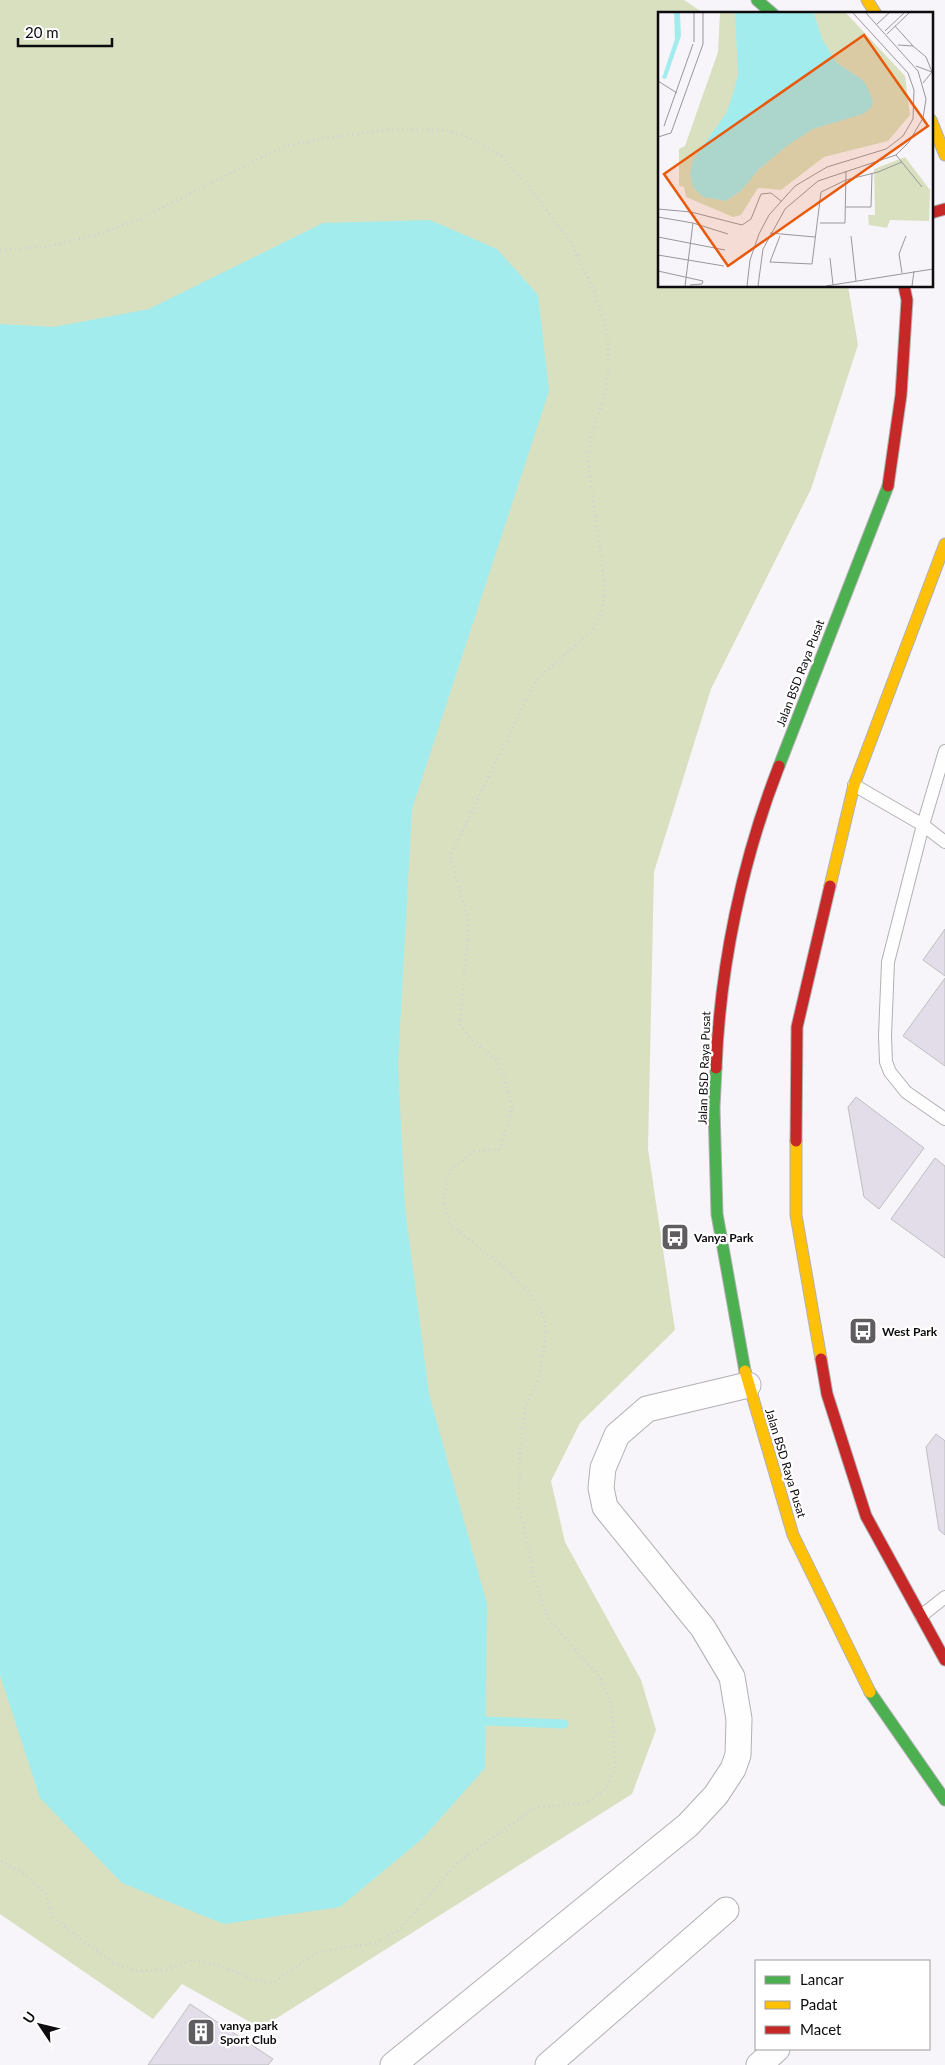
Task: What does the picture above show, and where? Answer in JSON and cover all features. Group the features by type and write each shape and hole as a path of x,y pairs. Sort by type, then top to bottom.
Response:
{"main road":[{"path":"757,0 771,12"},
{"path":"932,122 945,154"},
{"path":"932,213 945,209"},
{"name":"Jalan BSD Raya Pusat","path":"904,288 907,300 901,395 888,486 772,784 738,897 718,1018 714,1108 717,1214 748,1386 793,1535 874,1698 945,1800"},
{"path":"945,544 854,785 797,1027 796,1215 827,1394 866,1516 945,1660"},
{"path":"935,1787 945,1780"}],"street":[{"path":"393,2065 688,1825 716,1795 733,1769 738,1755 739,1719 732,1677 703,1628 605,1507 601,1488 603,1468 617,1435 647,1409 748,1386"},
{"path":"548,2065 726,1910"},
{"path":"759,2065 776,2050"}],"lane":[{"path":"945,751 923,825 888,962 886,1062 890,1072 906,1092 945,1119"},
{"path":"854,785 923,825 945,842"},
{"path":"921,1616 945,1597"}],"path":[{"path":"0,250 44,247 116,228 142,218 282,147 386,130 445,130 468,137 501,156 531,188 570,241 594,290 608,336 608,372 603,401 591,437 588,461 605,590 602,610 593,630 536,680 450,856 469,923 460,1024 468,1036 496,1060 504,1077 512,1107 500,1149 474,1151 450,1171 443,1198 450,1224 506,1268 529,1292 545,1318 545,1343 538,1378 525,1408 520,1452 519,1506 535,1581 548,1620 599,1676 612,1705 615,1768 604,1788 586,1803 534,1808 454,1865 402,1927 376,1943 318,1952 273,1983 254,1980 219,1965 192,1960 167,1970 136,1971 112,1962 68,1930 52,1915 45,1893 26,1875 0,1860"}],"green space":[{"path":"0,0 684,0 702,12 658,12 658,288 848,288 858,345 811,489 711,689 654,872 648,1149 675,1330 580,1423 551,1481 565,1542 641,1680 656,1730 632,1794 261,2028 182,1984 153,2019 0,1914"}],"water":[{"path":"430,220 497,249 538,295 549,391 412,809 398,1064 405,1208 429,1394 487,1604 485,1768 422,1839 340,1907 224,1924 122,1883 40,1798 0,1675 0,324 54,327 149,309 323,223"}],"building":[{"path":"945,929 945,976 923,960"},
{"path":"945,978 945,1066 903,1036"},
{"path":"856,1097 924,1148 879,1209 864,1197 848,1107"},
{"path":"935,1158 945,1166 945,1258 891,1219"},
{"path":"936,1434 945,1441 945,1535 939,1530 926,1447"},
{"name":"vanya park Sport Club","path":"190,2004 273,2059 268,2065 148,2065"}],"waterway":[{"path":"486,1721 564,1724"}],"traffic: fast":[{"path":"757,0 771,12"},
{"path":"779,766 888,486"},
{"path":"716,1068 714,1108 717,1214 745,1371"},
{"path":"870,1692 945,1800"}],"traffic: slow":[{"path":"867,0 875,12"},
{"path":"932,122 945,155"},
{"path":"830,886 854,785 945,544"},
{"path":"796,1141 796,1215 821,1359"},
{"path":"745,1371 793,1535 870,1692"}],"traffic: jam":[{"path":"932,213 945,209"},
{"path":"888,486 901,395 907,300 904,288"},
{"path":"716,1068 722,991 735,914 754,839 779,766"},
{"path":"796,1141 797,1027 830,886"},
{"path":"821,1359 827,1394 866,1516 945,1660"}],"place":[{"name":"Vanya Park","path":"675,1237"},
{"name":"West Park","path":"863,1331"},
{"name":"vanya park Sport Club","path":"201,2032"}]}
